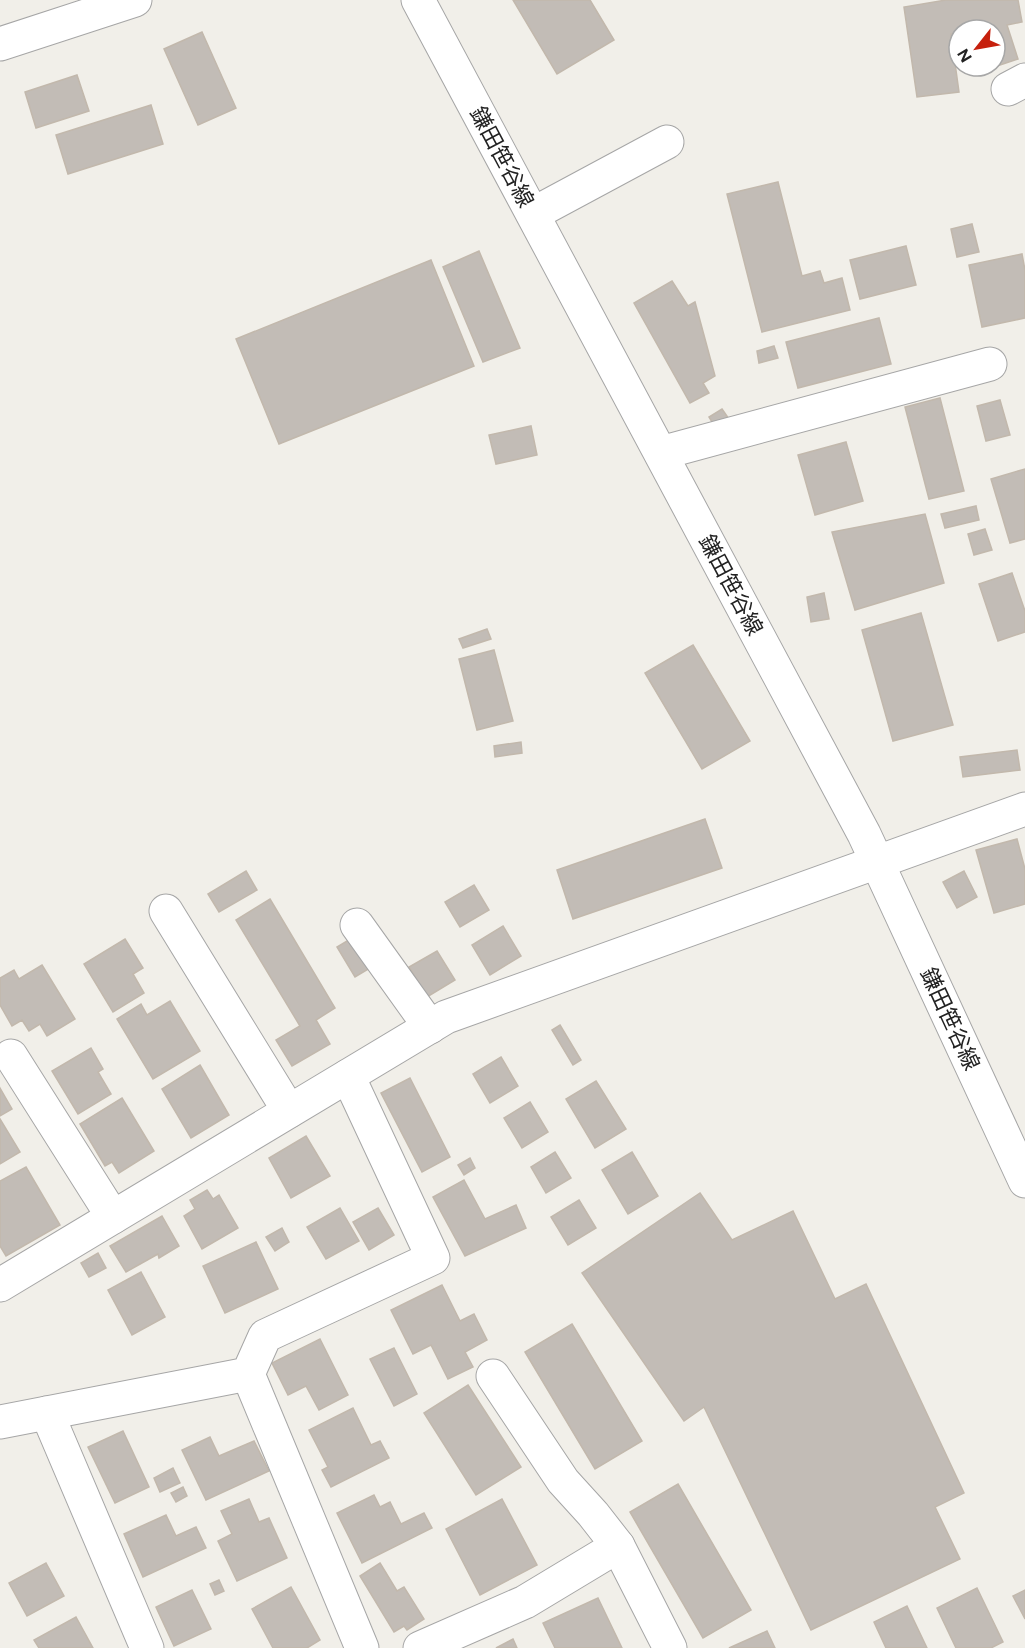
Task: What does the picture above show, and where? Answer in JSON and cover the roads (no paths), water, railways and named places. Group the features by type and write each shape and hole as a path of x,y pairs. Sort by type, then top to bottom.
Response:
{"street":[{"path":"0,44 135,0"},
{"name":"鎌田笹谷線","path":"418,0 864,834 1025,1180"},
{"path":"533,214 667,142"},
{"path":"661,453 990,364"},
{"path":"0,1285 446,1017 1025,809"},
{"path":"166,911 289,1111"},
{"path":"357,925 430,1027"},
{"path":"11,1056 113,1217"},
{"path":"348,1076 433,1258 265,1336 248,1374 362,1648"},
{"path":"0,1422 248,1374"},
{"path":"493,1376 562,1481 593,1514 618,1546 670,1648"},
{"path":"47,1413 147,1648"},
{"path":"420,1648 525,1602 618,1546"}]}
